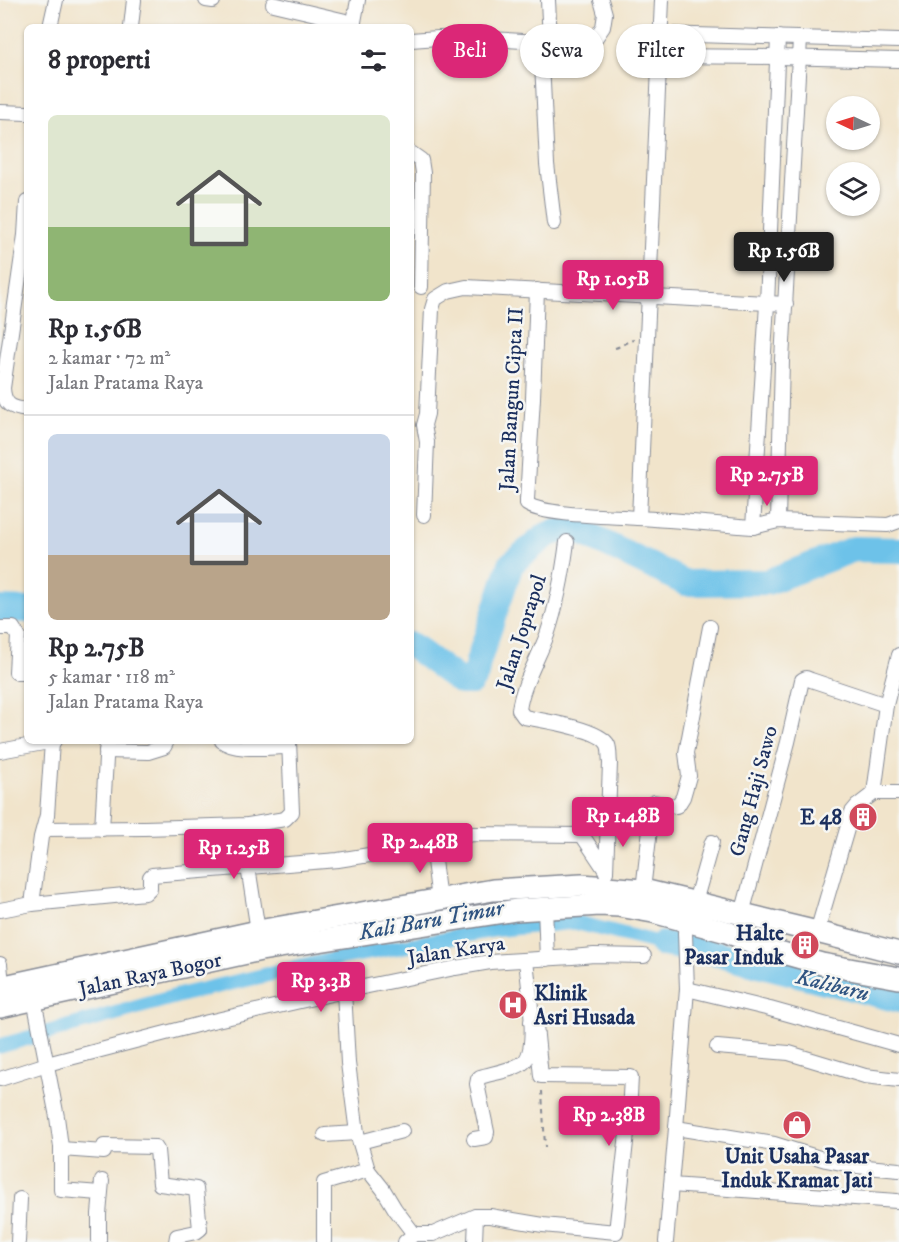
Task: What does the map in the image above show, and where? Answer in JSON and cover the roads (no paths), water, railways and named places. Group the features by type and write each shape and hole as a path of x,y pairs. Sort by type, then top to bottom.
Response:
{"highway":[{"name":"Jalan Raya Bogor","path":"34,998 258,931 494,890 582,885 606,878 690,911 728,932 772,950 822,964 899,978"},
{"name":"Jalan Raya Bogor","path":"2,997 34,998 261,950 505,912 545,911 600,905 652,912 690,911 742,914 899,953"}],"street":[{"path":"51,24 56,0"},
{"path":"131,24 134,0"},
{"path":"354,24 357,0"},
{"path":"547,24 548,0"},
{"path":"601,0 605,14 603,24"},
{"path":"662,24 663,0"},
{"path":"273,4 350,24"},
{"path":"706,35 899,41"},
{"path":"753,527 767,304 778,37"},
{"path":"414,40 460,38 520,40"},
{"path":"778,521 781,382 800,39"},
{"path":"706,56 899,60"},
{"path":"546,78 547,164 554,223"},
{"path":"659,78 639,518 753,527 778,521 888,525 899,520"},
{"path":"0,112 24,113"},
{"path":"414,155 421,160 423,172 416,286 435,299"},
{"path":"24,248 3,388 4,397 12,408 24,410"},
{"path":"424,515 427,442 417,425 427,414 432,309 435,299 448,291 466,287 786,304"},
{"name":"Jalan Bangun Cipta II","path":"537,290 527,504 541,510 639,518"},
{"name":"Jalan Joprapol","path":"567,542 563,575 547,633 519,710 524,717 594,733 608,745 610,764 606,878"},
{"path":"643,891 653,803 678,806 689,776 686,753 710,627"},
{"path":"0,628 13,628 22,637 16,672 24,673"},
{"path":"874,793 886,705 899,655"},
{"name":"Gang Haji Sawo","path":"742,914 803,679 886,705"},
{"path":"0,751 37,744"},
{"path":"32,904 46,815 53,744"},
{"path":"102,829 107,746 148,752 164,747 166,744"},
{"path":"44,829 248,825 285,819 292,812 289,744 234,747 225,744"},
{"path":"817,932 852,812 874,793 899,793"},
{"path":"248,825 248,867 258,931"},
{"path":"0,910 32,904 145,893 150,888 152,874 339,860 432,845 472,834 581,834 606,878"},
{"path":"666,1242 687,989 685,933 712,842"},
{"path":"432,845 439,900"},
{"path":"545,911 547,959"},
{"name":"Jalan Karya","path":"0,1079 46,1064 208,1022 344,991 490,962 594,956 644,956"},
{"path":"474,1139 486,1137 487,1132 477,1084 478,1078 518,1066 530,1053 532,1035 526,961"},
{"path":"0,963 2,997"},
{"path":"687,989 770,1009 899,1045"},
{"path":"344,991 348,1063 358,1137 368,1170 383,1189 409,1238 433,1234 476,1216 494,1216 543,1225 616,1232 631,1077 541,1076 536,1026 531,1022"},
{"path":"34,998 57,1117 61,1149 61,1190 101,1187 99,1242"},
{"path":"717,1047 789,1053 865,1076 899,1080"},
{"path":"676,1128 774,1144 826,1160 856,1166 899,1170"},
{"path":"326,1135 358,1137 402,1131"},
{"path":"61,1149 104,1152 104,1146 155,1147 160,1183 196,1189 200,1229 177,1236 176,1242"},
{"path":"324,1242 324,1183 368,1170"},
{"path":"671,1185 897,1201"},
{"path":"18,1242 20,1199"},
{"path":"475,1242 476,1216"}],"waterway":[{"path":"414,647 461,682 471,682 476,674 511,564 549,534 564,530 581,532 686,583 767,582 854,549 899,550"},
{"path":"0,609 24,610"},
{"name":"Kali Baru Timur","path":"0,1046 188,993 344,957 493,930 574,922 662,944"},
{"name":"Kalibaru","path":"662,944 712,952 899,1000"}],"place":[{"name":"E 48","path":"863,817"},
{"name":"Halte Pasar Induk","path":"805,945"},
{"name":"Klinik Asri Husada","path":"513,1005"},
{"name":"Unit Usaha Pasar Induk Kramat Jati","path":"797,1125"}]}
